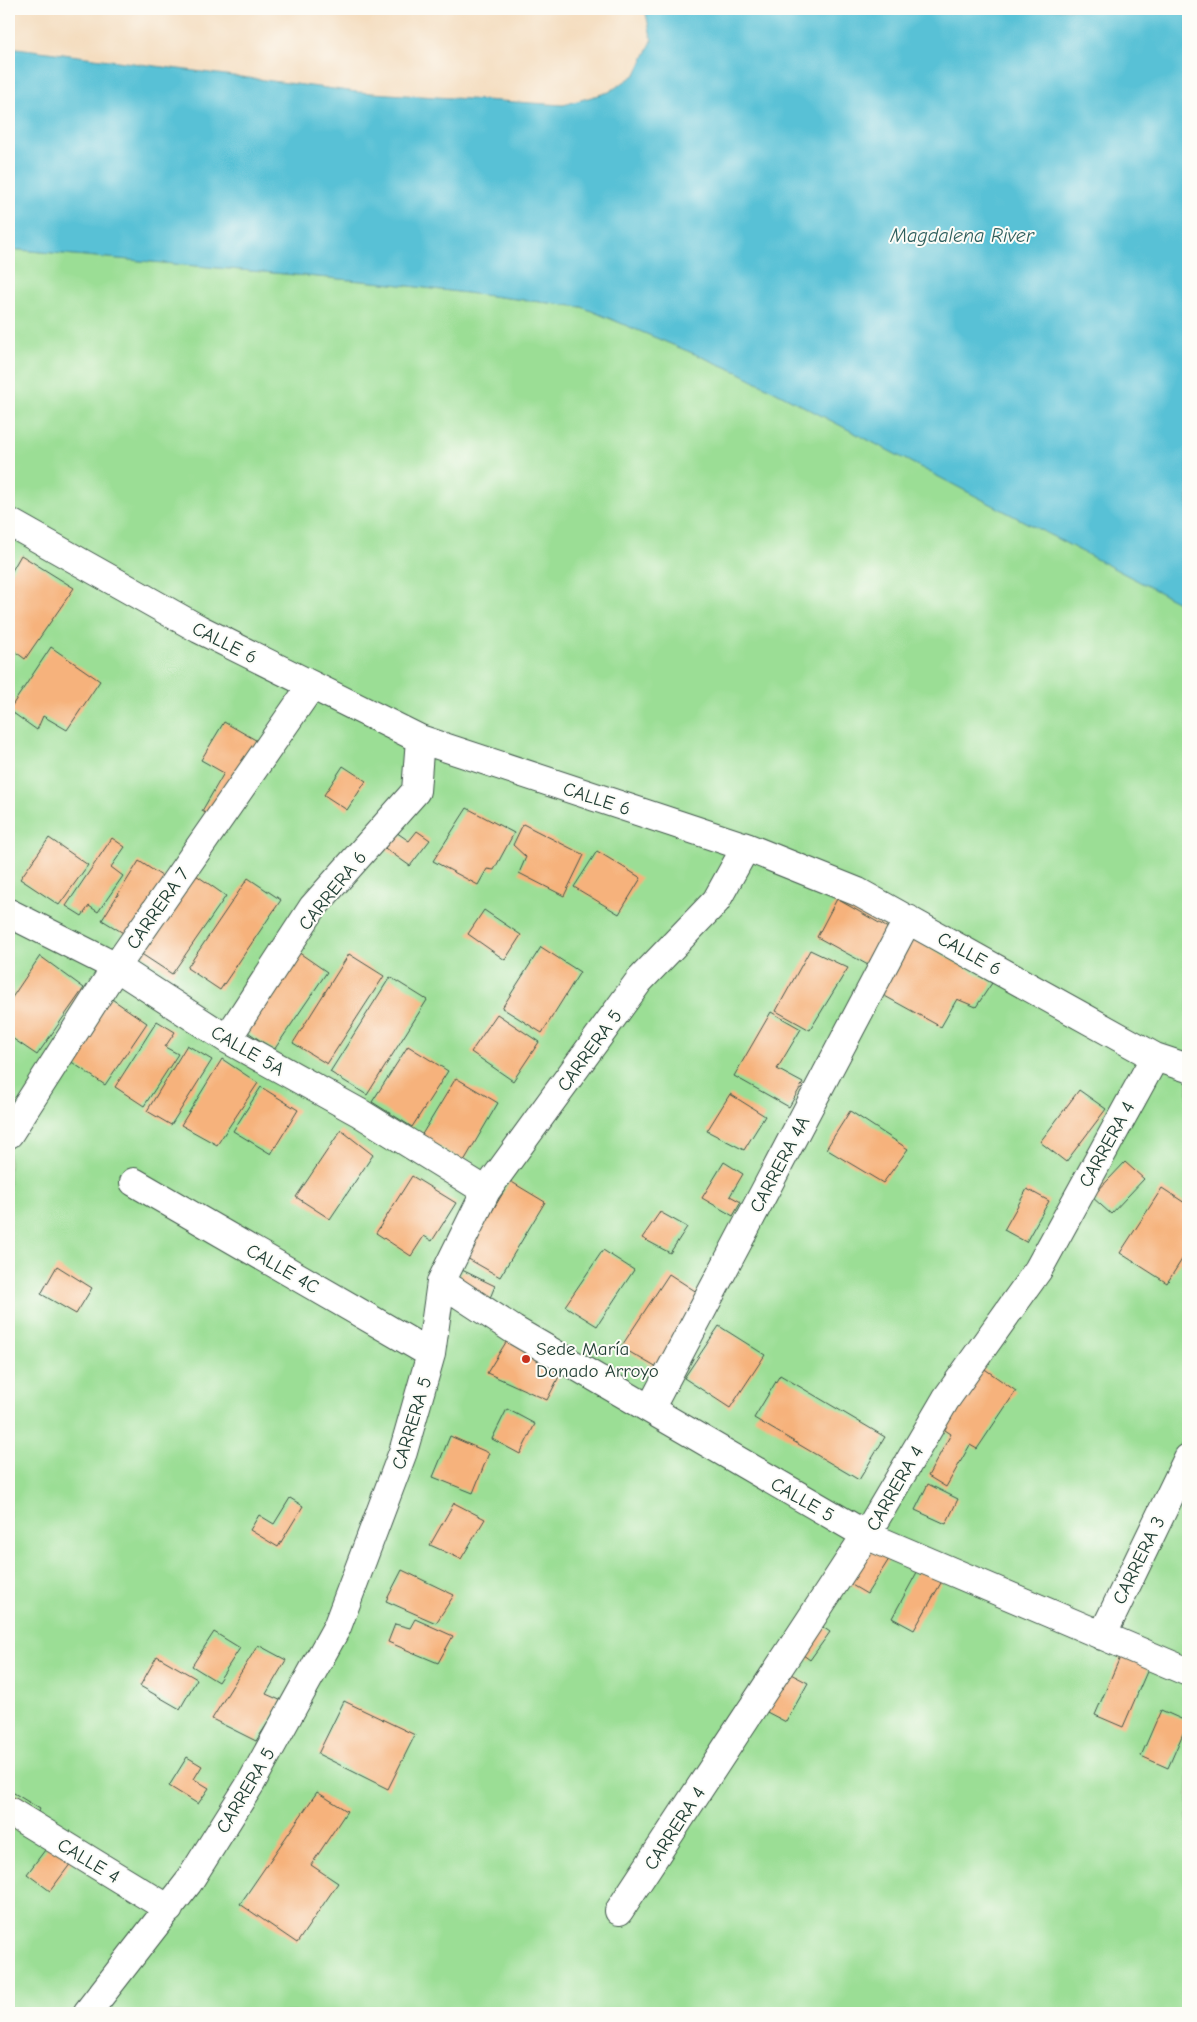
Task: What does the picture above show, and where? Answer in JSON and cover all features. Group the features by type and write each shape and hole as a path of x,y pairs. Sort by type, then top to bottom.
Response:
{"street":[{"name":"CALLE 6","path":"9,522 199,629 420,739 746,847 858,892 1155,1057 1188,1068"},
{"name":"CARRERA 7","path":"9,1134 116,967 312,686"},
{"name":"CARRERA 6","path":"227,1039 313,907 416,791 420,739"},
{"name":"CARRERA 5","path":"87,2013 188,1883 251,1783 337,1627 403,1452 431,1354 441,1282 486,1191 640,981 716,901 746,847"},
{"name":"CALLE 5A","path":"9,913 116,967 227,1039 360,1114 486,1191"},
{"name":"CARRERA 4A","path":"650,1409 908,919"},
{"name":"CARRERA 4","path":"619,1911 866,1536 946,1399 1038,1270 1155,1057"},
{"name":"CALLE 4C","path":"134,1182 431,1354"},
{"name":"CALLE 5","path":"441,1282 514,1330 866,1536 1188,1672"},
{"name":"CARRERA 3","path":"1102,1636 1188,1458"},
{"name":"CALLE 4","path":"9,1811 169,1909"}],"green space":[{"path":"9,249 384,283 582,307 738,372 1188,607 1188,2013 9,2013"}],"water":[{"name":"Magdalena River","path":"645,9 1188,9 1188,607 738,372 582,307 384,283 9,249 9,47 357,92 563,105 609,92 636,74 652,41"}],"building":[{"path":"21,555 74,588 25,659 9,647 9,576"},
{"path":"51,647 100,681 67,730 43,716 37,730 9,710"},
{"path":"224,722 268,747 223,823 202,811 224,773 201,760"},
{"path":"343,766 366,781 347,810 324,795"},
{"path":"467,808 514,833 494,870 487,869 478,885 433,861"},
{"path":"523,824 584,855 564,896 519,873 526,857 513,845"},
{"path":"393,830 409,841 417,831 430,840 410,866 382,846"},
{"path":"49,838 88,865 59,905 20,879"},
{"path":"112,838 125,847 111,867 123,876 98,912 89,906 82,916 66,906"},
{"path":"597,851 641,878 619,914 574,887"},
{"path":"139,861 174,884 138,942 102,920"},
{"path":"196,875 226,896 172,974 140,953"},
{"path":"248,878 281,900 220,990 187,968"},
{"path":"837,899 888,928 868,965 817,937"},
{"path":"484,910 521,935 505,960 468,934"},
{"path":"905,933 992,983 976,1007 957,999 941,1027 872,989"},
{"path":"541,947 580,972 542,1033 502,1008"},
{"path":"810,950 848,968 810,1030 776,1011"},
{"path":"298,952 327,972 274,1050 245,1030"},
{"path":"349,954 384,976 327,1064 293,1043"},
{"path":"40,956 84,988 37,1055 9,1036 9,1002"},
{"path":"390,977 427,1000 367,1095 330,1072"},
{"path":"103,993 147,1023 105,1085 60,1054"},
{"path":"771,1012 801,1029 777,1069 803,1083 789,1107 734,1076"},
{"path":"497,1014 539,1042 513,1081 471,1052"},
{"path":"157,1021 175,1032 165,1047 178,1054 144,1106 115,1087"},
{"path":"187,1045 212,1060 171,1125 147,1111"},
{"path":"408,1046 448,1071 412,1127 372,1102"},
{"path":"222,1059 258,1083 217,1145 181,1125"},
{"path":"456,1078 498,1103 464,1161 421,1136"},
{"path":"261,1087 298,1110 271,1154 233,1131"},
{"path":"1079,1090 1106,1109 1066,1162 1040,1142"},
{"path":"730,1094 765,1116 744,1150 707,1131"},
{"path":"850,1111 908,1149 883,1183 826,1149"},
{"path":"341,1130 373,1155 330,1219 296,1197"},
{"path":"724,1162 743,1174 730,1196 741,1202 733,1216 702,1198"},
{"path":"1125,1162 1144,1179 1111,1214 1092,1197"},
{"path":"412,1176 456,1203 432,1241 424,1236 411,1256 376,1233"},
{"path":"510,1181 545,1202 500,1277 465,1257"},
{"path":"1162,1188 1188,1205 1188,1250 1167,1283 1120,1253"},
{"path":"1027,1189 1049,1201 1026,1242 1004,1230"},
{"path":"660,1212 687,1227 670,1253 642,1238"},
{"path":"603,1250 634,1270 597,1326 565,1306"},
{"path":"57,1266 92,1288 76,1314 41,1294"},
{"path":"462,1270 495,1286 485,1310 451,1294"},
{"path":"669,1274 706,1298 657,1368 621,1347"},
{"path":"719,1326 765,1355 730,1408 684,1378"},
{"path":"511,1334 568,1359 547,1400 487,1373"},
{"path":"979,1365 1016,1391 977,1449 970,1445 946,1487 928,1476 951,1434 942,1428"},
{"path":"780,1375 885,1437 859,1480 754,1418"},
{"path":"507,1409 535,1424 520,1454 492,1439"},
{"path":"450,1436 489,1453 473,1493 433,1477"},
{"path":"928,1484 958,1499 946,1524 915,1510"},
{"path":"290,1498 303,1506 278,1547 250,1530 259,1515 274,1524"},
{"path":"454,1503 485,1519 461,1559 430,1545"},
{"path":"867,1531 896,1548 867,1594 838,1577"},
{"path":"922,1563 945,1576 914,1630 892,1618"},
{"path":"402,1570 454,1595 436,1623 386,1601"},
{"path":"415,1619 453,1636 438,1663 388,1642 395,1624 410,1628"},
{"path":"814,1621 830,1632 810,1660 795,1649"},
{"path":"214,1632 240,1648 218,1682 192,1666"},
{"path":"258,1645 286,1660 266,1694 282,1701 256,1741 212,1719"},
{"path":"1121,1655 1149,1667 1123,1727 1095,1715"},
{"path":"157,1656 197,1679 180,1709 140,1686"},
{"path":"785,1671 808,1683 786,1722 763,1710"},
{"path":"344,1701 415,1735 388,1789 318,1754"},
{"path":"1161,1710 1188,1722 1168,1768 1141,1756"},
{"path":"187,1757 202,1766 194,1779 209,1788 198,1804 169,1786"},
{"path":"9,1790 40,1809 25,1835 9,1826"},
{"path":"317,1792 347,1811 311,1865 338,1883 297,1943 240,1904"},
{"path":"54,1838 77,1855 50,1891 27,1874"}],"place":[{"name":"Sede María Donado Arroyo","path":"526,1359"}]}
